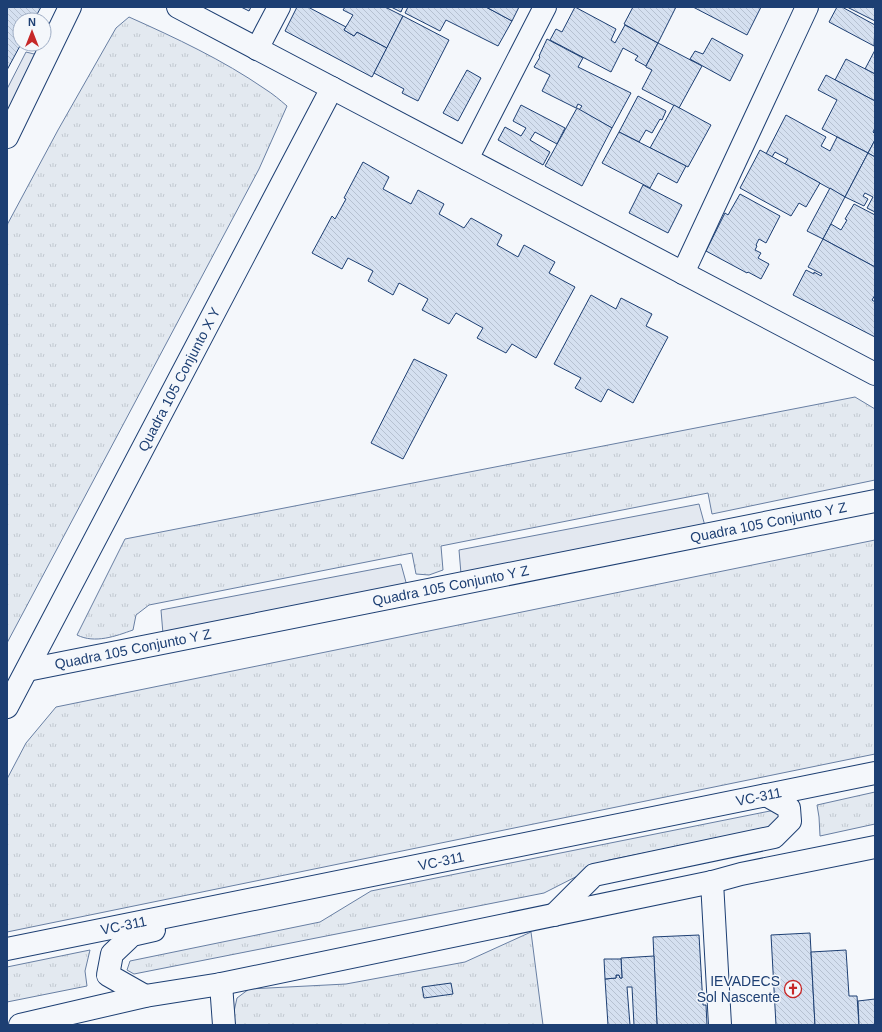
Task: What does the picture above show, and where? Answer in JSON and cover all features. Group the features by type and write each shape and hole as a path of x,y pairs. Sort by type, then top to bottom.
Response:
{"street":[{"path":"7,137 70,7"},
{"path":"178,7 875,374"},
{"path":"257,49 279,7"},
{"path":"467,159 545,7"},
{"path":"682,273 807,7"},
{"name":"Quadra 105 Conjunto X Y","path":"7,707 332,88"},
{"name":"Quadra 105 Conjunto Y Z","path":"27,670 875,501"},
{"name":"VC-311","path":"7,949 875,773"},
{"path":"554,915 594,875 774,837 790,821 789,808 766,795"},
{"path":"20,1025 145,996 222,984 875,847"},
{"path":"712,882 720,1025"},
{"path":"145,996 108,975 112,954 132,935 281,905 320,885"},
{"path":"222,984 224,1025"}],"green space":[{"path":"129,17 182,41 233,68 268,91 287,106 259,169 7,643 7,225 58,130 116,28"},
{"path":"855,397 875,409 875,480 712,514 708,493 441,546 443,570 429,575 416,574 412,553 149,605 136,615 133,630 113,637 98,639 84,638 77,635 125,539"},
{"path":"875,540 875,754 7,932 7,779 26,743 56,707"},
{"path":"875,792 875,824 820,836 817,805"},
{"path":"775,810 783,818 775,827 609,860 544,893 134,974 127,970 130,961 320,922 371,891"},
{"path":"531,932 543,1025 231,1025 237,998 249,989 346,984 465,962"},
{"path":"90,950 85,971 87,986 7,1002 7,967"}],"shaded area":[{"path":"26,52 46,57 7,134 7,89"},
{"path":"699,504 705,526 461,574 459,550"},
{"path":"401,564 407,586 163,634 161,610"}],"building":[{"path":"7,7 41,7 38,12 12,12 12,52 17,52 7,70"},
{"path":"241,7 251,7 249,11"},
{"path":"297,7 308,7 346,27 344,30 354,36 357,32 387,48 372,77 285,31"},
{"path":"345,7 385,7 403,16 387,48 357,32 354,36 344,30 353,15 343,10"},
{"path":"391,7 403,7 401,12"},
{"path":"408,7 486,7 512,21 498,46 446,20 440,31 405,13"},
{"path":"486,7 519,7 512,21"},
{"path":"575,7 616,29 611,40 615,43 625,25 658,43 646,66 635,60 638,56 623,48 611,72 550,40 556,29 562,32"},
{"path":"633,7 676,7 658,43 624,24"},
{"path":"693,7 761,7 747,35"},
{"path":"837,7 842,7 875,25 874,46 829,22"},
{"path":"847,7 875,7 875,21"},
{"path":"403,16 449,40 418,101 402,93 404,89 374,73"},
{"path":"712,38 743,55 730,81 690,59 695,51 703,54"},
{"path":"547,39 583,58 578,67 631,93 612,128 579,110 582,106 578,104 576,108 542,91 550,75 534,67 540,57 539,56"},
{"path":"658,43 702,66 679,108 642,89 652,70 646,66"},
{"path":"875,50 875,74 865,69"},
{"path":"846,59 875,74 875,101 835,80"},
{"path":"467,70 481,78 458,121 443,113"},
{"path":"826,75 875,101 875,128 873,132 875,134 875,140 868,153 822,129 837,100 818,90"},
{"path":"638,96 666,111 662,120 660,119 652,133 646,130 639,142 619,132"},
{"path":"521,105 565,128 557,144 535,132 530,140 550,152 543,165 498,140 505,127 521,136 526,128 513,121"},
{"path":"674,105 711,125 688,167 650,148"},
{"path":"577,108 612,128 582,186 545,166"},
{"path":"786,115 826,137 821,146 830,151 837,137 868,153 845,197 785,164 788,159 775,152 772,157 766,154"},
{"path":"619,132 686,166 677,183 658,173 650,188 602,163"},
{"path":"875,140 875,157 868,153"},
{"path":"760,150 820,183 806,207 799,203 791,216 740,188"},
{"path":"868,153 875,157 875,212 867,208 873,197 865,193 863,196 868,199 864,206 845,197"},
{"path":"363,162 389,177 383,189 411,204 418,190 444,204 439,214 464,228 471,218 502,235 497,245 518,257 524,245 555,262 549,273 575,287 536,358 512,344 506,353 477,338 483,328 456,313 449,324 422,310 428,299 399,283 393,295 368,281 373,271 348,258 342,269 312,253 332,216 335,219"},
{"path":"643,185 682,205 668,233 629,213"},
{"path":"830,188 845,197 823,239 807,231"},
{"path":"740,194 780,216 766,243 759,239 756,245 755,250 761,253 758,258 769,264 761,279 706,251 725,213 728,215"},
{"path":"854,204 875,215 875,267 823,239 831,224 841,230 847,220 845,219"},
{"path":"823,239 875,267 875,295 872,300 875,302 875,337 793,295 806,270 821,276 822,274 808,267"},
{"path":"591,295 616,309 621,298 652,314 646,326 668,337 633,403 608,389 601,402 575,388 581,378 554,364"},
{"path":"414,359 447,375 403,459 371,443"},
{"name":"IEVADECS Sol Nascente","path":"810,933 815,1025 776,1025 771,935"},
{"path":"699,935 703,1005 706,1005 707,1025 657,1025 653,937"},
{"path":"846,950 849,996 857,996 859,1025 815,1025 811,952"},
{"path":"654,956 657,1025 634,1025 632,987 627,987 630,1025 608,1025 605,979 616,978 616,975 619,975 620,978 622,978 621,958"},
{"path":"604,959 621,959 622,978 620,978 619,975 616,975 616,978 605,979"},
{"path":"451,983 453,994 424,998 422,987"},
{"path":"875,999 875,1025 859,1025 858,1001"}],"place":[{"name":"IEVADECS Sol Nascente","path":"793,989"}]}
